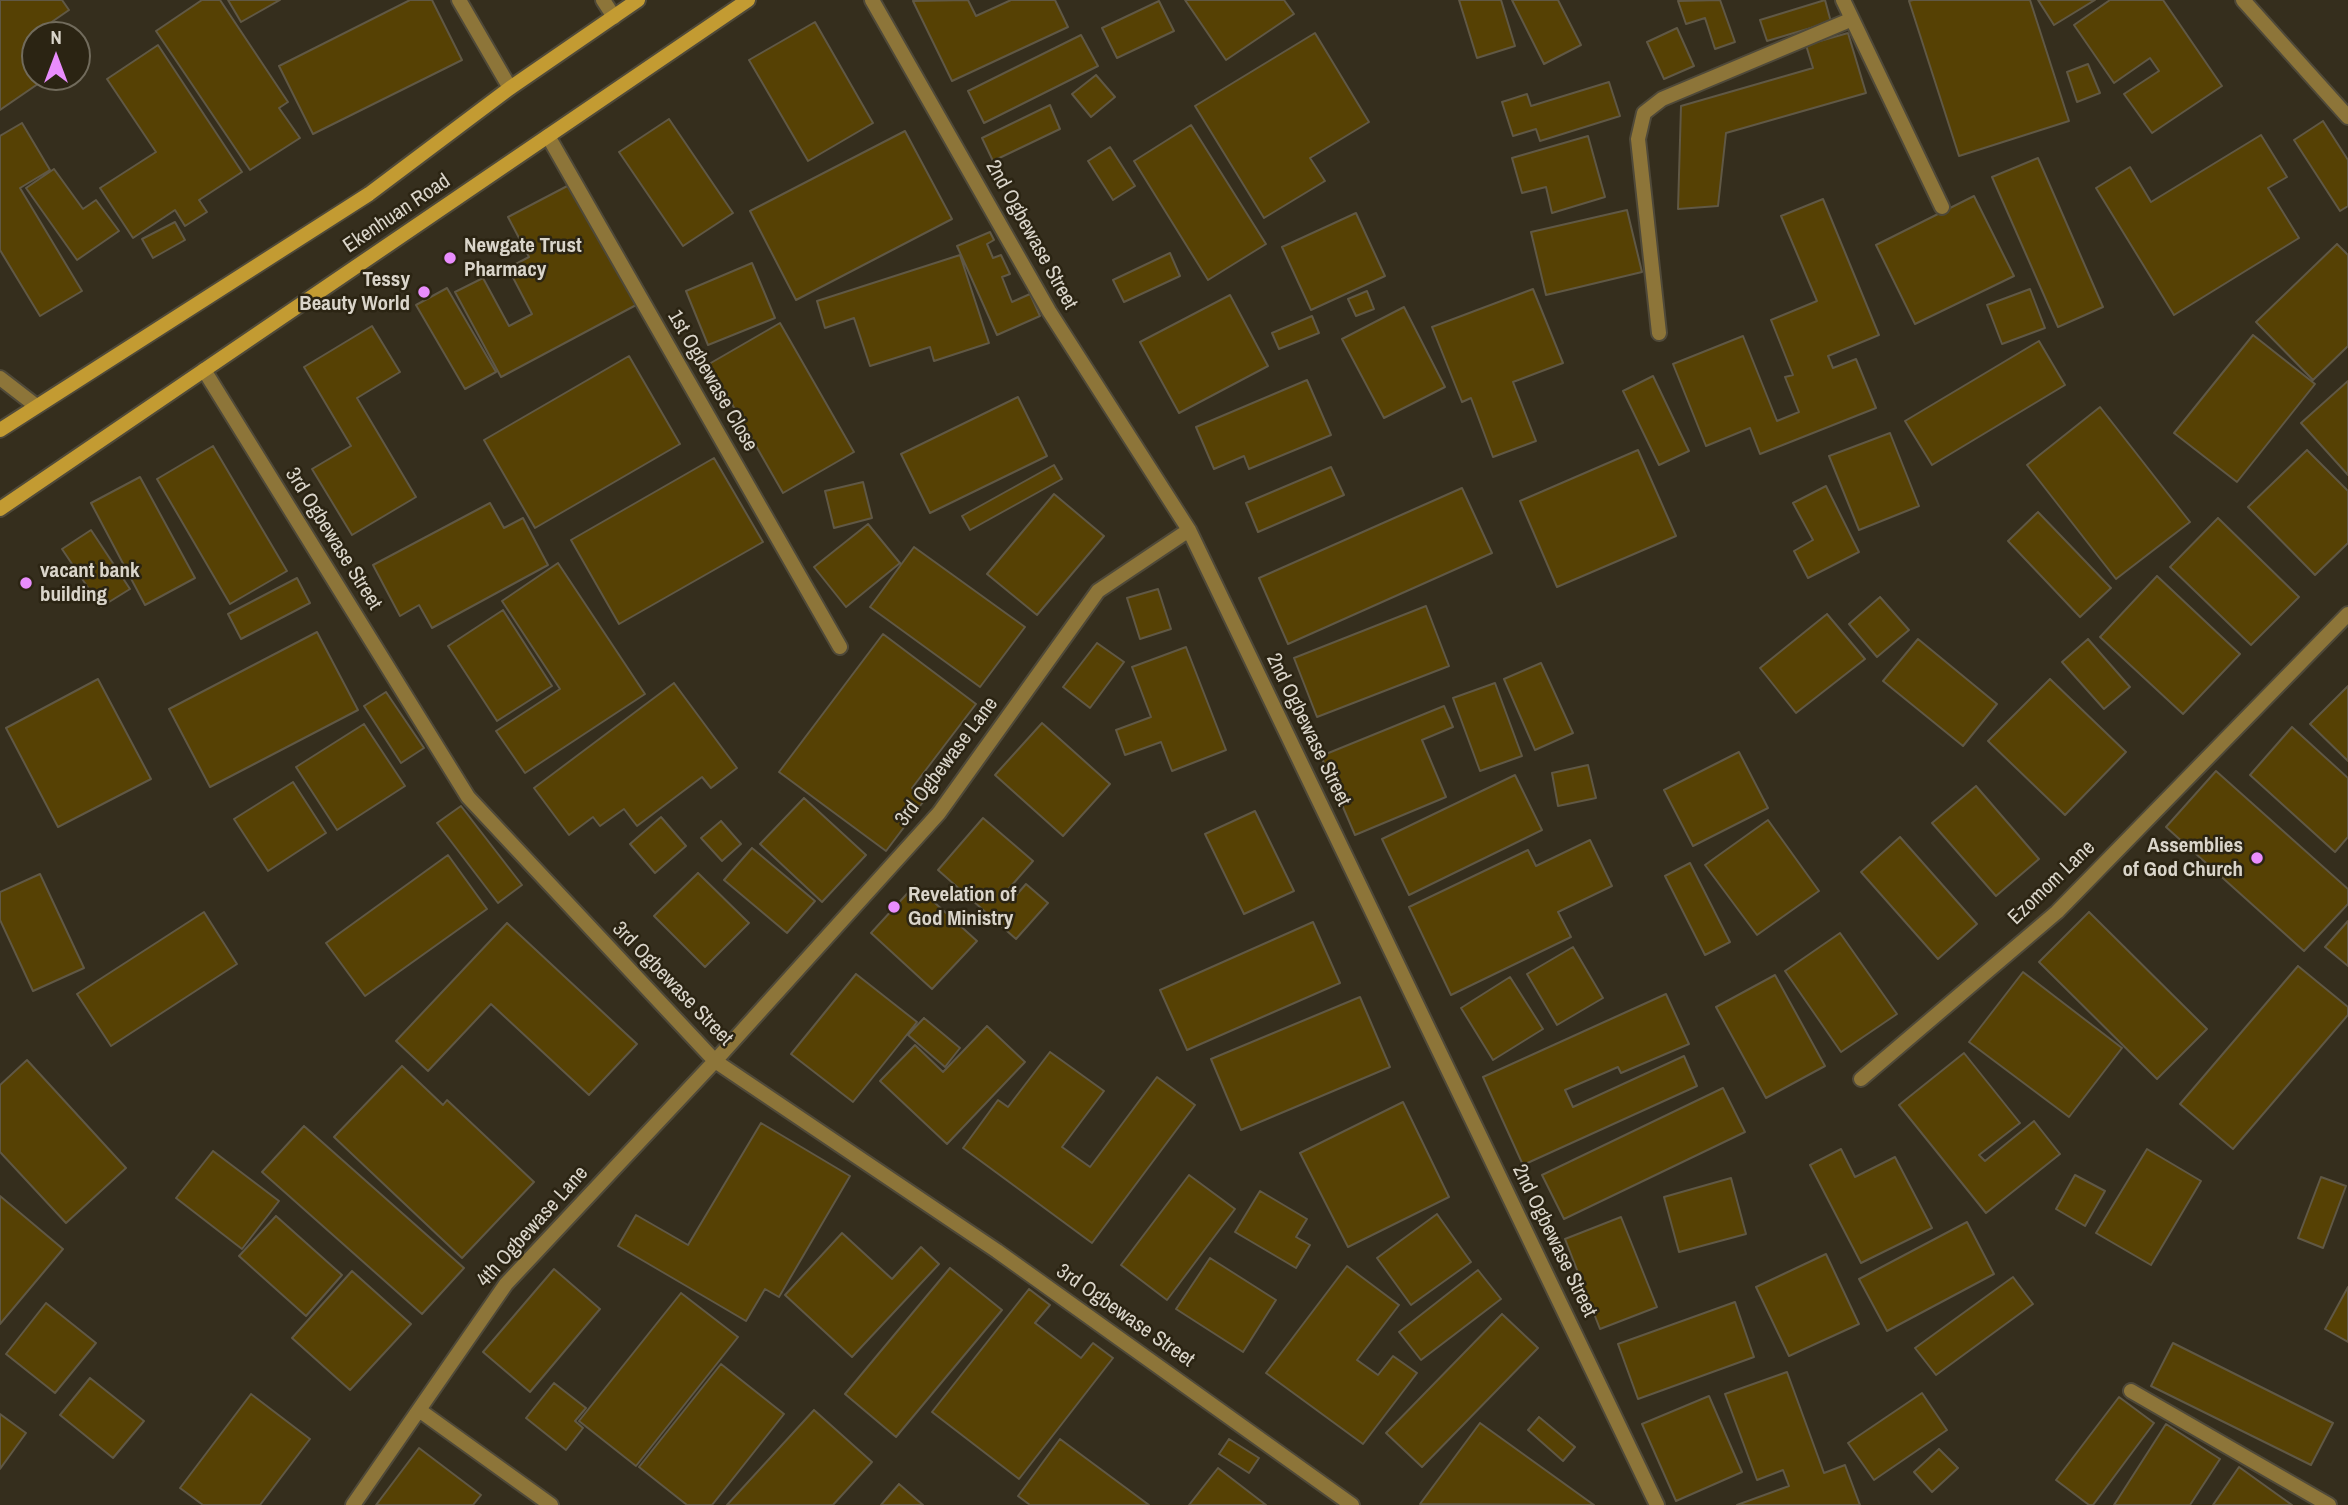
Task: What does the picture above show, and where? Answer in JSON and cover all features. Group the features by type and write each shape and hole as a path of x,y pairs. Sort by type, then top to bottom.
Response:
{"main road":[{"name":"Ekenhuan Road","path":"0,430 35,405 170,324 369,194 510,88 638,0"},
{"name":"Ekenhuan Road","path":"0,509 748,0"}],"street":[{"path":"459,0 510,88"},
{"path":"603,0 614,17"},
{"name":"2nd Ogbewase Street","path":"872,0 1049,311 1188,530 1657,1505"},
{"path":"1843,0 1850,20 1942,207"},
{"path":"2243,0 2348,117"},
{"path":"1659,332 1638,139 1644,113 1662,99 1850,20"},
{"name":"1st Ogbewase Close","path":"548,136 840,648"},
{"name":"3rd Ogbewase Street","path":"204,370 468,797 715,1061 997,1251 1352,1505"},
{"path":"0,378 35,405"},
{"name":"3rd Ogbewase Lane","path":"715,1061 939,813 1098,590 1188,530"},
{"name":"Ezomom Lane","path":"1861,1079 2057,912 2348,614"},
{"name":"4th Ogbewase Lane","path":"353,1505 506,1284 715,1061"},
{"path":"2131,1391 2329,1505"},
{"path":"419,1410 551,1505"}],"building":[{"path":"0,0 62,0 69,10 53,21 21,21 21,91 28,91 0,110"},
{"path":"202,0 220,0 288,102 279,108 300,138 250,170 156,31"},
{"path":"228,0 280,0 241,22"},
{"path":"410,0 432,0 462,60 313,134 279,66"},
{"path":"968,0 976,16 1011,0 1055,0 1068,27 952,81 913,1"},
{"path":"1185,0 1284,0 1294,14 1226,60"},
{"path":"1459,0 1501,0 1515,46 1477,58"},
{"path":"1512,0 1558,0 1581,45 1544,64"},
{"path":"1720,0 1735,42 1715,49 1705,18 1686,24 1678,1"},
{"path":"1825,0 1831,22 1767,41 1760,20"},
{"path":"2030,0 2069,121 1959,156 1909,1"},
{"path":"2038,0 2095,0 2054,25"},
{"path":"2110,0 2163,0 2222,86 2152,133 2124,94 2159,71 2150,58 2114,83 2074,25"},
{"path":"1159,1 1174,31 1117,58 1102,28"},
{"path":"815,22 873,123 808,161 749,60"},
{"path":"1677,28 1694,66 1664,79 1647,42"},
{"path":"1315,33 1369,122 1310,158 1325,181 1264,218 1195,106"},
{"path":"1848,33 1866,93 1726,133 1718,206 1678,209 1681,106 1813,68 1806,45"},
{"path":"1081,35 1098,66 984,123 968,91"},
{"path":"158,45 242,172 199,200 207,212 185,226 175,210 133,238 100,188 156,152 107,79"},
{"path":"2088,64 2100,93 2077,102 2067,72"},
{"path":"1096,75 1115,97 1091,117 1072,94"},
{"path":"1609,82 1620,116 1540,141 1536,129 1513,136 1502,102 1527,94 1531,106"},
{"path":"1050,105 1060,129 993,161 982,138"},
{"path":"669,119 733,213 683,246 619,152"},
{"path":"2323,121 2348,160 2348,206 2340,211 2294,140"},
{"path":"22,123 50,170 20,188 82,291 40,316 0,250 0,136"},
{"path":"1191,125 1266,244 1208,280 1134,161"},
{"path":"905,131 952,219 796,300 750,211"},
{"path":"2261,135 2287,177 2268,188 2299,238 2174,315 2096,188 2130,167 2151,202"},
{"path":"1588,136 1605,197 1552,213 1546,187 1522,193 1512,158"},
{"path":"1110,147 1135,186 1113,200 1088,161"},
{"path":"2038,158 2103,307 2058,327 1992,177"},
{"path":"54,169 83,209 96,200 119,231 77,260 26,188"},
{"path":"573,183 638,304 501,377 455,292 483,278 509,326 532,314 508,268 529,257 508,217"},
{"path":"1974,196 2014,276 1915,324 1876,245"},
{"path":"1823,199 1879,335 1828,356 1833,368 1856,359 1876,408 1760,454 1750,428 1706,446 1673,364 1743,336 1777,421 1799,412 1785,377 1793,375 1771,320 1817,301 1781,216"},
{"path":"1627,210 1642,272 1546,295 1531,232"},
{"path":"1356,213 1385,276 1311,310 1282,247"},
{"path":"175,222 185,240 153,258 142,239"},
{"path":"990,232 994,240 987,244 993,258 1001,255 1010,274 1002,277 1012,302 1030,294 1040,316 997,335 957,246"},
{"path":"2337,244 2348,255 2348,346 2313,380 2256,322"},
{"path":"1170,253 1180,276 1124,302 1113,280"},
{"path":"960,255 989,343 934,361 930,347 870,366 854,318 825,328 817,301"},
{"path":"752,263 775,318 708,345 686,291"},
{"path":"447,288 496,372 465,389 416,305"},
{"path":"1533,289 1563,363 1513,382 1536,441 1493,457 1471,398 1462,402 1432,327"},
{"path":"2030,289 2045,328 2002,344 1987,305"},
{"path":"1367,291 1374,309 1356,316 1348,299"},
{"path":"1230,295 1268,366 1179,413 1140,342"},
{"path":"1404,307 1445,387 1384,418 1342,339"},
{"path":"1312,316 1319,333 1279,349 1272,333"},
{"path":"780,323 854,452 783,493 709,364"},
{"path":"372,326 400,372 357,398 416,497 352,535 312,469 351,446 304,367"},
{"path":"2253,335 2315,384 2237,482 2174,433"},
{"path":"2039,341 2065,385 1932,465 1905,421"},
{"path":"629,356 680,444 535,528 484,440"},
{"path":"1653,376 1689,451 1659,465 1623,391"},
{"path":"1307,380 1331,435 1249,469 1244,456 1214,469 1196,427"},
{"path":"2348,381 2348,475 2301,423"},
{"path":"1018,397 1047,456 930,513 901,454"},
{"path":"2100,407 2190,522 2116,579 2027,465"},
{"path":"1890,433 1919,506 1859,530 1829,456"},
{"path":"213,446 287,571 230,604 157,479"},
{"path":"1638,450 1676,536 1557,587 1520,501"},
{"path":"2307,450 2348,491 2348,543 2315,575 2248,507"},
{"path":"714,458 763,542 619,624 571,540"},
{"path":"1054,465 1062,479 970,530 962,516"},
{"path":"1331,467 1344,495 1258,532 1246,503"},
{"path":"140,477 195,578 145,605 91,503"},
{"path":"863,482 872,518 834,528 825,491"},
{"path":"1826,486 1859,552 1808,578 1794,551 1813,540 1793,503"},
{"path":"1462,488 1492,553 1288,644 1259,578"},
{"path":"1054,494 1104,536 1037,615 987,574"},
{"path":"490,503 504,528 523,518 548,565 432,628 419,605 400,616 373,565"},
{"path":"2038,512 2111,588 2080,617 2008,541"},
{"path":"2218,518 2299,597 2251,645 2170,567"},
{"path":"868,524 900,563 846,607 814,567"},
{"path":"91,530 130,589 101,607 62,549"},
{"path":"914,547 1025,627 980,687 870,607"},
{"path":"558,563 645,694 525,773 496,731 560,689 502,601"},
{"path":"2157,576 2240,654 2183,714 2100,637"},
{"path":"297,578 310,603 241,639 228,614"},
{"path":"1158,589 1171,629 1140,639 1127,598"},
{"path":"1880,597 1909,630 1877,657 1849,624"},
{"path":"1426,606 1449,666 1317,717 1294,658"},
{"path":"503,610 552,686 497,721 448,646"},
{"path":"1827,614 1865,659 1796,713 1760,668"},
{"path":"317,632 358,710 210,787 169,709"},
{"path":"883,634 976,704 912,788 926,798 886,851 779,772"},
{"path":"1918,639 1997,704 1963,746 1883,681"},
{"path":"2088,639 2130,687 2104,709 2062,662"},
{"path":"1097,643 1124,662 1090,708 1063,687"},
{"path":"1186,647 1226,750 1172,771 1161,742 1125,755 1116,730 1151,717 1132,667"},
{"path":"1541,663 1573,733 1535,750 1504,679"},
{"path":"98,679 151,779 58,827 6,728"},
{"path":"2050,679 2126,752 2065,815 1988,741"},
{"path":"674,683 737,768 711,788 702,777 637,826 624,809 600,826 593,817 569,835 534,788"},
{"path":"1495,683 1522,756 1480,771 1453,698"},
{"path":"2348,686 2348,761 2310,724"},
{"path":"386,692 424,748 401,763 364,706"},
{"path":"1444,706 1453,727 1422,740 1446,797 1355,835 1321,756"},
{"path":"1042,723 1110,784 1063,836 995,775"},
{"path":"364,724 405,786 337,830 296,767"},
{"path":"2292,727 2348,778 2348,837 2335,852 2250,775"},
{"path":"1739,752 1768,808 1693,846 1664,790"},
{"path":"1588,765 1596,798 1558,806 1552,773"},
{"name":"Assemblies of God Church","path":"2216,771 2348,889 2348,904 2304,951 2166,827"},
{"path":"1515,775 1542,830 1409,895 1382,839"},
{"path":"293,782 326,833 268,871 234,819"},
{"path":"1976,786 2039,859 1996,896 1932,823"},
{"path":"804,798 866,855 822,902 760,844"},
{"path":"461,806 522,885 498,903 437,823"},
{"path":"1255,811 1294,891 1244,914 1205,834"},
{"path":"661,817 686,846 655,873 630,844"},
{"path":"983,818 1033,861 1005,893 1012,900 1026,884 1048,903 1016,939 938,870"},
{"path":"1768,820 1819,891 1757,935 1705,865"},
{"path":"721,821 741,844 722,861 701,838"},
{"path":"1900,837 1977,924 1938,959 1861,872"},
{"path":"1590,840 1612,886 1558,912 1571,937 1451,995 1409,907 1528,850 1536,866"},
{"path":"752,848 815,901 787,933 724,880"},
{"path":"448,855 487,909 365,996 326,943"},
{"path":"1690,863 1730,942 1705,955 1665,876"},
{"path":"698,873 749,923 705,967 654,916"},
{"path":"40,874 84,968 33,991 0,920 0,892"},
{"path":"915,885 977,941 932,989 871,933"},
{"path":"204,912 237,964 111,1046 77,994"},
{"path":"2089,912 2207,1029 2157,1079 2039,962"},
{"path":"2348,921 2348,966 2325,947"},
{"path":"1313,922 1340,983 1187,1050 1160,990"},
{"path":"507,923 637,1044 589,1095 491,1004 428,1071 396,1041"},
{"path":"1840,933 1897,1014 1841,1052 1785,971"},
{"path":"1573,947 1603,998 1557,1025 1527,974"},
{"path":"2298,966 2348,1007 2348,1015 2233,1149 2180,1104"},
{"path":"2023,972 2122,1048 2069,1117 1969,1042"},
{"path":"856,974 917,1022 853,1102 791,1054"},
{"path":"1775,975 1825,1066 1766,1098 1716,1007"},
{"path":"1510,977 1543,1029 1493,1060 1461,1008"},
{"path":"1666,994 1689,1044 1621,1073 1618,1067 1565,1090 1573,1107 1684,1056 1697,1086 1523,1165 1483,1077"},
{"path":"1360,997 1390,1067 1241,1130 1211,1059"},
{"path":"924,1018 960,1048 945,1067 908,1035"},
{"path":"987,1026 1025,1062 947,1144 880,1081 915,1045 943,1072"},
{"path":"1050,1052 1104,1091 1062,1147 1090,1167 1157,1077 1195,1105 1092,1243 963,1148 998,1100 1008,1107"},
{"path":"1964,1053 2020,1123 1979,1155 1985,1161 2034,1121 2060,1154 1986,1213 1899,1105"},
{"path":"27,1060 126,1168 66,1223 0,1152 0,1085"},
{"path":"402,1066 443,1105 447,1100 534,1182 462,1258 334,1137"},
{"path":"1723,1088 1745,1132 1564,1219 1542,1175"},
{"path":"1403,1102 1449,1197 1348,1247 1300,1153"},
{"path":"761,1123 850,1176 779,1297 765,1289 746,1321 618,1246 636,1215 688,1245"},
{"path":"304,1126 464,1268 422,1314 262,1172"},
{"path":"1841,1149 1855,1177 1895,1157 1932,1228 1861,1263 1810,1165"},
{"path":"2147,1149 2201,1181 2151,1265 2096,1233"},
{"path":"213,1151 279,1201 242,1249 176,1198"},
{"path":"1189,1175 1235,1209 1167,1300 1121,1265"},
{"path":"2075,1175 2105,1191 2085,1226 2056,1209"},
{"path":"2321,1177 2346,1186 2323,1248 2298,1238"},
{"path":"1731,1178 1746,1234 1679,1252 1664,1197"},
{"path":"1260,1191 1307,1219 1296,1237 1310,1245 1296,1268 1235,1232"},
{"path":"0,1196 63,1249 0,1324"},
{"path":"1437,1214 1471,1262 1411,1305 1377,1258"},
{"path":"276,1216 342,1275 306,1316 239,1256"},
{"path":"1621,1217 1657,1307 1600,1329 1565,1239"},
{"path":"1967,1222 1994,1274 1887,1331 1859,1279"},
{"path":"842,1233 892,1279 921,1247 939,1264 852,1357 785,1295"},
{"path":"1826,1254 1859,1324 1789,1356 1756,1287"},
{"path":"1210,1258 1276,1300 1243,1352 1176,1309"},
{"path":"1347,1266 1399,1305 1357,1360 1378,1375 1393,1356 1417,1373 1363,1444 1266,1373"},
{"path":"950,1268 1002,1310 896,1437 845,1394"},
{"path":"554,1269 600,1309 530,1392 483,1352"},
{"path":"1478,1270 1501,1299 1421,1360 1399,1332"},
{"path":"352,1271 411,1324 350,1390 292,1338"},
{"path":"2013,1277 2033,1304 1936,1375 1915,1348"},
{"path":"2348,1287 2348,1342 2325,1329"},
{"path":"1029,1289 1050,1305 1035,1323 1081,1358 1093,1343 1113,1358 1019,1479 932,1412"},
{"path":"681,1293 738,1337 636,1466 579,1421"},
{"path":"1735,1302 1754,1357 1638,1399 1618,1344"},
{"path":"46,1303 96,1343 55,1393 6,1354"},
{"path":"1502,1314 1538,1348 1422,1467 1386,1433"},
{"path":"2173,1343 2333,1423 2311,1465 2151,1386"},
{"path":"721,1364 784,1414 712,1505 687,1505 639,1467"},
{"path":"1787,1372 1824,1473 1845,1465 1860,1505 1737,1505 1789,1486 1783,1470 1757,1480 1725,1394"},
{"path":"90,1378 144,1421 113,1458 60,1415"},
{"path":"554,1383 586,1408 575,1421 583,1428 566,1450 526,1418"},
{"path":"1922,1393 1947,1430 1874,1480 1848,1443"},
{"path":"251,1394 310,1439 260,1505 203,1505 180,1488"},
{"path":"1709,1396 1742,1472 1676,1501 1642,1424"},
{"path":"2119,1397 2154,1423 2093,1505 2089,1505 2056,1480"},
{"path":"814,1410 872,1462 833,1505 727,1505"},
{"path":"0,1414 26,1433 0,1469"},
{"path":"1539,1417 1575,1447 1563,1461 1528,1430"},
{"path":"1480,1423 1594,1505 1420,1504"},
{"path":"2166,1424 2220,1459 2190,1505 2114,1505"},
{"path":"1060,1439 1149,1505 1030,1505 1018,1496"},
{"path":"1229,1439 1259,1458 1249,1473 1219,1454"},
{"path":"419,1448 481,1495 473,1505 376,1505"},
{"path":"1939,1449 1958,1468 1932,1492 1914,1472"},
{"path":"2239,1467 2292,1505 2213,1505"},
{"path":"1218,1468 1266,1505 1189,1505"},
{"path":"899,1484 923,1505 881,1505"}],"place":[{"name":"Newgate Trust Pharmacy","path":"450,258"},
{"name":"Tessy Beauty World","path":"424,292"},
{"name":"vacant bank building","path":"26,583"},
{"name":"Assemblies of God Church","path":"2257,858"},
{"name":"Revelation of God Ministry","path":"894,907"}]}
